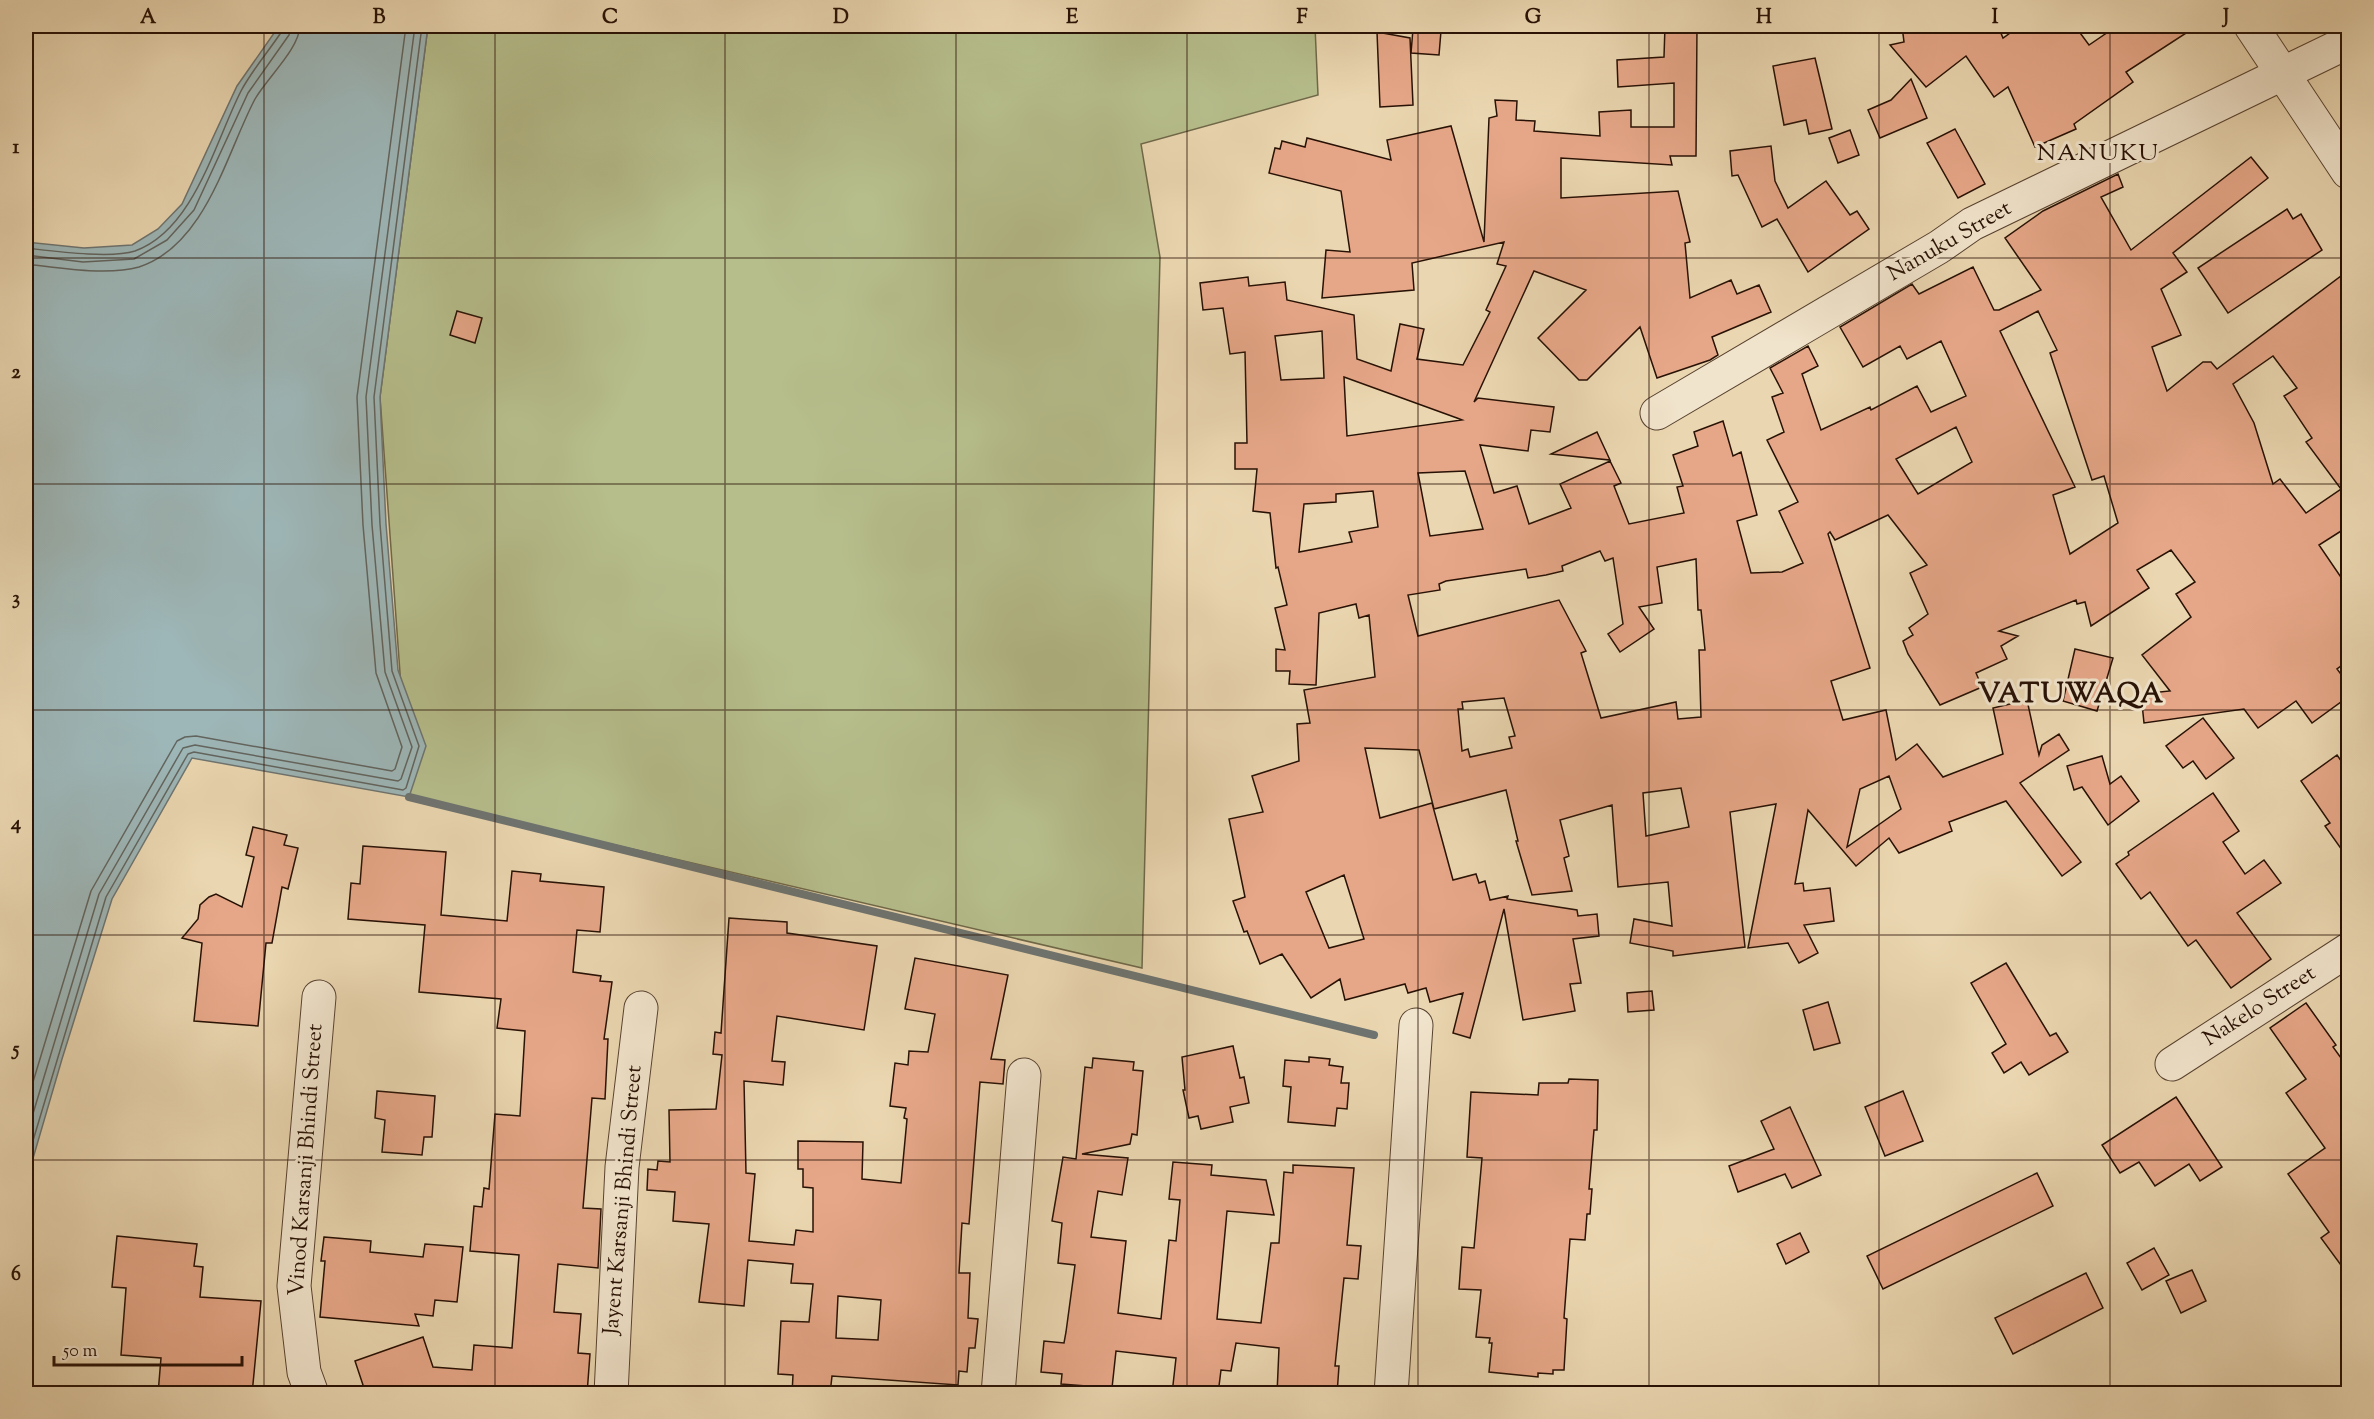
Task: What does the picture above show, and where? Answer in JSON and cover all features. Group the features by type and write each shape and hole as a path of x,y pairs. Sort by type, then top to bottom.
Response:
{"street":[{"path":"2251,26 2349,172"},
{"name":"Nanuku Street","path":"1657,413 1939,247 1972,224 2349,42"},
{"name":"Nakelo Street","path":"2172,1064 2348,950"},
{"name":"Vinod Karsanji Bhindi Street","path":"312,1394 304,1372 294,1286 319,997"},
{"name":"Jayent Karsanji Bhindi Street","path":"611,1394 622,1167 641,1008"},
{"path":"1391,1394 1416,1025"},
{"path":"998,1394 1024,1075"}],"green space":[{"path":"428,26 1315,26 1318,95 1141,144 1160,257 1142,968 409,797 380,397"}],"water":[{"path":"279,26 428,26 380,397 386,524 398,670 426,746 409,797 192,758 112,899 62,1059 29,1172 26,1324 26,242 84,248 132,245 158,229 182,204 237,86"}],"building":[{"path":"1665,26 1697,26 1696,156 1670,156 1672,165 1561,158 1561,198 1678,191 1690,242 1685,243 1690,298 1731,280 1737,294 1759,285 1771,312 1712,337 1718,355 1710,360 1657,378 1640,327 1587,380 1579,380 1538,338 1586,290 1534,271 1474,402 1478,398 1554,407 1550,432 1531,430 1528,451 1480,445 1494,493 1517,486 1529,524 1571,508 1560,484 1610,461 1621,483 1614,486 1629,524 1684,513 1677,487 1683,486 1673,455 1698,446 1694,432 1723,421 1733,456 1741,452 1757,515 1737,521 1751,573 1782,572 1803,563 1779,511 1798,502 1767,440 1784,432 1772,397 1783,393 1770,368 1808,346 1818,366 1802,374 1821,430 1870,407 1871,410 1917,386 1931,412 1966,396 1941,341 1907,359 1900,346 1863,367 1840,327 1912,284 1919,294 1973,267 1994,310 1999,310 2041,290 2005,238 2043,211 2118,174 2123,187 2101,197 2131,250 2251,157 2268,178 2173,253 2187,272 2161,289 2181,335 2152,347 2167,391 2203,362 2211,362 2217,369 2349,270 2349,526 2319,545 2349,589 2349,660 2337,669 2349,685 2349,696 2312,723 2296,701 2258,728 2244,709 2144,723 2141,694 2170,691 2142,655 2191,617 2176,594 2195,582 2171,550 2137,570 2149,588 2091,626 2085,602 2077,604 2076,600 1999,631 2018,636 2001,646 2007,659 1976,673 1982,687 1940,705 1908,654 1903,641 1913,635 1909,628 1928,614 1910,573 1927,565 1888,515 1835,540 1830,532 1828,534 1870,668 1831,681 1843,720 1886,710 1896,760 1917,744 1943,777 2003,754 1993,708 2027,700 2039,755 2042,745 2059,734 2069,750 2020,783 2081,862 2062,876 2006,801 1949,822 1952,831 1899,853 1889,838 1856,866 1808,810 1795,884 1803,883 1804,891 1830,888 1834,921 1804,925 1818,953 1799,963 1788,943 1748,948 1776,804 1730,812 1745,947 1673,956 1673,951 1630,943 1634,919 1672,926 1668,882 1618,887 1612,805 1560,820 1569,856 1564,858 1572,891 1532,895 1516,841 1518,841 1506,790 1434,809 1419,750 1365,748 1380,818 1432,803 1453,880 1476,874 1479,883 1485,881 1490,900 1508,896 1507,899 1577,910 1578,916 1597,914 1599,936 1573,939 1581,983 1570,984 1575,1011 1523,1020 1504,909 1470,1038 1453,1033 1463,993 1430,1002 1426,988 1408,993 1405,984 1345,1000 1340,979 1311,998 1282,954 1260,964 1247,931 1244,932 1233,901 1245,897 1229,819 1263,812 1252,776 1299,761 1297,724 1310,723 1304,690 1375,677 1369,615 1359,618 1356,604 1319,613 1316,685 1289,684 1290,671 1276,671 1276,649 1285,650 1275,608 1287,605 1278,567 1276,568 1270,513 1253,511 1257,469 1235,469 1235,443 1247,443 1245,352 1230,354 1223,308 1203,310 1200,283 1248,277 1249,286 1285,282 1287,300 1354,315 1357,359 1391,371 1400,324 1424,329 1417,359 1463,365 1490,312 1486,310 1506,266 1497,264 1504,242 1412,263 1414,290 1322,298 1326,250 1350,252 1341,191 1269,173 1275,148 1280,149 1282,141 1305,147 1307,138 1391,160 1387,140 1451,126 1484,242 1489,118 1497,116 1495,100 1517,101 1516,120 1535,121 1534,131 1600,136 1599,112 1631,110 1631,127 1674,127 1674,83 1618,87 1617,60 1664,57","holes":["2038,311 2057,350 2050,353 2092,480 2104,476 2118,523 2070,554 2053,495 2075,487 2000,331","1322,331 1324,378 1281,380 1275,336","2273,356 2297,388 2284,396 2312,438 2306,442 2341,489 2306,513 2280,479 2273,484 2254,423 2233,384","1344,377 1462,420 1347,436","1956,427 1972,462 1918,494 1896,459","1465,471 1483,529 1430,536 1418,473","1373,491 1378,527 1349,532 1352,542 1299,552 1304,504 1336,502 1336,494","1600,551 1605,561 1613,558 1623,624 1608,634 1620,652 1654,629 1639,607 1662,603 1657,567 1696,559 1698,610 1701,610 1705,650 1699,650 1701,717 1678,719 1676,702 1601,718 1581,653 1586,651 1559,600 1418,636 1408,595 1440,590 1439,584 1446,581 1526,569 1528,578 1563,571 1562,566","1504,698 1515,736 1509,737 1512,748 1470,757 1468,749 1462,751 1458,709 1463,709 1462,702","1889,776 1901,809 1847,847 1860,789","1681,788 1689,827 1646,836 1643,793","1344,875 1364,939 1329,948 1306,892"]},
{"path":"1902,26 1998,26 2003,38 2020,26 2075,26 2089,45 2117,26 2197,26 2126,72 2133,82 2074,124 2076,129 2035,147 2008,87 1994,97 1966,56 1926,87 1890,45 1904,42"},
{"path":"1413,29 1441,31 1439,55 1411,53"},
{"path":"1377,32 1410,38 1413,105 1380,107"},
{"path":"1815,58 1832,129 1809,134 1806,120 1784,125 1773,66"},
{"path":"1911,79 1927,118 1880,138 1868,110 1891,100"},
{"path":"1955,129 1985,184 1958,198 1927,143"},
{"path":"1850,130 1859,155 1838,163 1829,138"},
{"path":"1771,146 1775,181 1788,208 1826,181 1850,215 1857,211 1869,229 1808,272 1777,219 1762,227 1738,175 1732,176 1730,151"},
{"path":"2287,209 2293,219 2301,214 2322,250 2228,313 2198,268"},
{"path":"457,311 482,318 475,343 450,335"},
{"path":"1597,432 1610,460 1551,454"},
{"path":"2075,649 2113,658 2097,711 2063,701"},
{"path":"2203,718 2234,758 2206,779 2193,761 2183,768 2166,746"},
{"path":"2337,755 2349,772 2349,860 2325,826 2330,823 2301,781"},
{"path":"2102,756 2110,784 2121,776 2139,801 2108,825 2082,787 2074,790 2067,766"},
{"path":"2213,793 2239,831 2223,842 2245,874 2264,860 2281,883 2237,913 2271,959 2231,988 2196,940 2188,946 2150,892 2141,899 2116,864 2129,855 2128,852"},
{"path":"253,827 287,835 284,845 298,848 288,889 282,887 272,943 266,943 258,1026 194,1021 202,943 182,938 198,919 200,905 209,897 216,894 242,907 254,857 246,855"},
{"path":"363,846 446,852 441,915 507,921 512,871 541,874 540,881 604,887 600,932 577,930 573,972 601,976 600,981 612,982 604,1039 608,1039 605,1099 592,1098 583,1208 601,1209 598,1268 558,1264 554,1312 581,1314 578,1353 590,1354 587,1394 366,1394 355,1361 423,1337 433,1367 472,1370 474,1345 512,1348 519,1255 470,1251 474,1206 482,1207 484,1188 489,1189 495,1114 520,1116 525,1031 497,1028 501,999 419,992 425,925 348,919 351,883 360,884"},
{"path":"729,918 787,922 787,933 877,946 864,1030 777,1016 772,1061 785,1062 783,1085 744,1081 746,1173 755,1174 749,1241 794,1245 796,1230 813,1232 813,1188 803,1187 803,1169 798,1169 798,1141 863,1142 862,1179 901,1183 907,1119 904,1118 906,1108 890,1106 895,1063 908,1065 909,1051 928,1052 935,1014 905,1009 915,958 1008,975 991,1059 1005,1060 1003,1084 980,1082 969,1224 962,1223 959,1273 970,1273 968,1318 978,1319 975,1348 969,1348 967,1372 959,1371 958,1385 832,1376 830,1394 792,1394 793,1375 778,1374 781,1321 809,1322 813,1284 791,1283 793,1264 748,1260 744,1306 699,1302 709,1224 673,1221 675,1192 647,1190 648,1169 657,1170 658,1161 670,1162 669,1110 716,1109 722,1055 713,1054 715,1032 721,1033","holes":["838,1296 881,1300 878,1340 836,1338"]},
{"path":"2006,963 2050,1036 2056,1033 2068,1052 2029,1075 2021,1062 2004,1073 1992,1053 2006,1044 1971,983"},
{"path":"1652,991 1654,1010 1628,1012 1627,993"},
{"path":"1828,1002 1840,1043 1814,1050 1803,1010"},
{"path":"2306,1003 2336,1045 2333,1047 2349,1069 2349,1276 2321,1238 2329,1232 2288,1174 2325,1148 2286,1093 2306,1079 2270,1028"},
{"path":"1233,1046 1240,1078 1244,1077 1249,1103 1230,1107 1233,1122 1201,1129 1198,1116 1189,1118 1183,1090 1185,1090 1182,1057"},
{"path":"1309,1057 1330,1059 1329,1065 1343,1067 1341,1083 1349,1083 1347,1109 1337,1108 1335,1126 1288,1122 1291,1087 1283,1086 1285,1060 1309,1062"},
{"path":"1093,1058 1134,1062 1133,1070 1143,1071 1137,1135 1132,1134 1130,1144 1082,1154 1128,1158 1122,1195 1098,1191 1091,1237 1126,1241 1118,1313 1161,1319 1169,1240 1176,1241 1180,1200 1169,1199 1173,1162 1212,1165 1211,1175 1266,1180 1274,1215 1227,1211 1217,1319 1261,1323 1271,1243 1279,1243 1284,1172 1293,1173 1293,1165 1354,1168 1347,1245 1361,1246 1358,1279 1344,1278 1335,1366 1339,1366 1337,1394 1277,1394 1279,1348 1236,1343 1231,1371 1221,1370 1218,1394 1172,1394 1176,1358 1116,1351 1112,1388 1061,1384 1062,1374 1041,1372 1044,1341 1064,1343 1066,1332 1075,1265 1058,1263 1062,1223 1052,1221 1063,1157 1076,1159 1085,1067 1092,1068"},
{"path":"1569,1079 1598,1080 1597,1130 1594,1130 1589,1189 1592,1189 1590,1214 1587,1214 1585,1240 1570,1239 1564,1318 1567,1319 1564,1370 1553,1370 1553,1374 1538,1373 1538,1377 1489,1372 1492,1343 1489,1343 1490,1338 1476,1337 1481,1290 1459,1289 1462,1247 1474,1248 1482,1158 1467,1157 1471,1092 1538,1095 1539,1083 1568,1083"},
{"path":"377,1091 435,1096 432,1137 424,1137 422,1155 382,1152 385,1120 375,1118"},
{"path":"1903,1091 1923,1141 1885,1156 1865,1107"},
{"path":"2176,1097 2222,1167 2200,1181 2189,1164 2155,1186 2139,1162 2120,1173 2102,1145"},
{"path":"1790,1107 1821,1175 1792,1188 1785,1174 1738,1192 1729,1166 1774,1149 1761,1121"},
{"path":"2037,1173 2053,1206 1883,1289 1867,1256"},
{"path":"1800,1233 1809,1252 1786,1264 1777,1244"},
{"path":"117,1236 197,1244 194,1266 203,1267 200,1297 261,1301 252,1394 158,1394 161,1358 121,1355 126,1288 112,1287"},
{"path":"324,1237 371,1241 370,1252 423,1257 425,1244 463,1247 457,1302 435,1300 433,1316 415,1314 419,1326 320,1317 325,1261 321,1261"},
{"path":"2154,1248 2169,1275 2142,1290 2127,1263"},
{"path":"2192,1270 2206,1301 2181,1313 2166,1281"},
{"path":"2086,1273 2103,1308 2013,1354 1995,1318"}],"waterway":[{"path":"409,797 1374,1035"}],"district":[{"name":"NANUKU","path":"2098,154"},
{"name":"VATUWAQA","path":"2071,695"}]}
